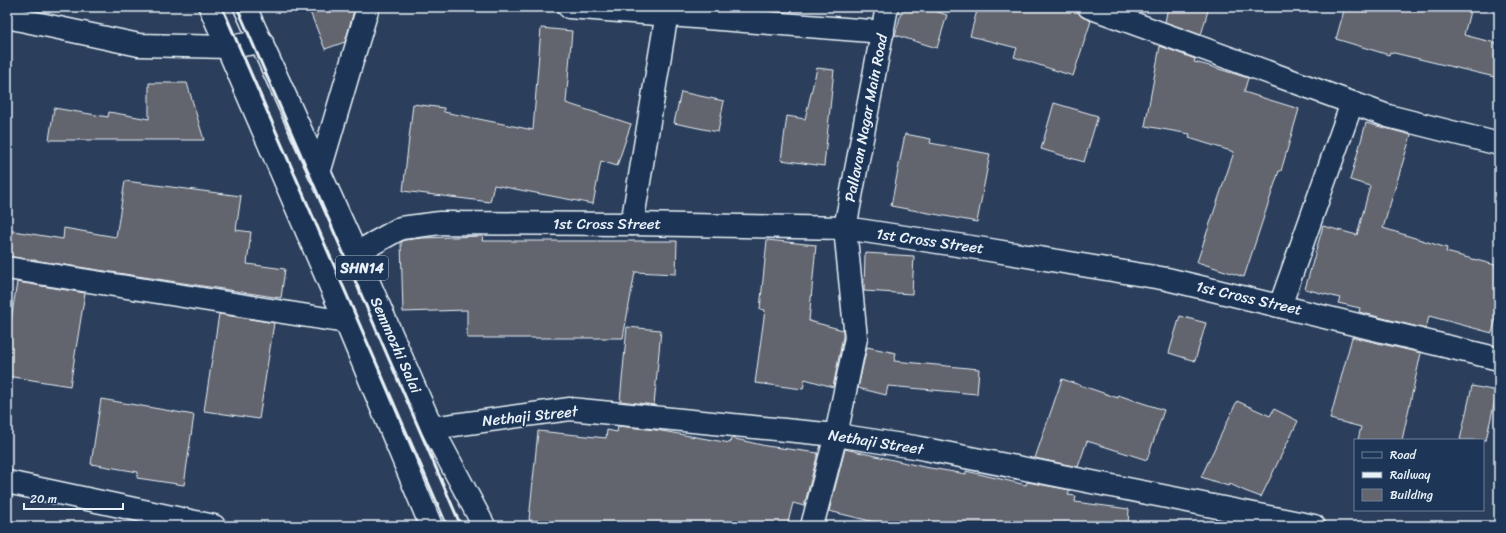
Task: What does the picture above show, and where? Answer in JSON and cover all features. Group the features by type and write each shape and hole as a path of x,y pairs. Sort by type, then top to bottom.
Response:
{"street":[{"name":"SHN14","path":"210,7 346,322 431,526"},
{"name":"Semmozhi Salai","path":"245,7 356,253 432,428 484,526"},
{"path":"319,172 368,7"},
{"path":"569,7 667,11 883,32"},
{"name":"Pallavan Nagar Main Road","path":"812,526 836,435 856,338 845,228 887,7"},
{"path":"1089,7 1388,116 1499,144"},
{"path":"632,224 667,11"},
{"path":"7,17 139,45 228,47 262,42"},
{"path":"1280,306 1352,103"},
{"name":"1st Cross Street","path":"356,253 401,228 440,223 632,224 845,228 1167,279 1499,359"},
{"path":"7,268 346,322"},
{"name":"Nethaji Street","path":"432,428 570,409 836,435 915,447 1314,526"},
{"path":"7,482 214,526"}],"building":[{"path":"308,7 355,7 345,42 325,49"},
{"path":"903,7 923,7 947,15 937,48 895,35"},
{"path":"978,7 1077,7 1080,15 1091,21 1073,76 1014,57 1017,48 970,36"},
{"path":"1168,7 1209,7 1201,35 1165,22"},
{"path":"1345,7 1471,7 1464,35 1499,44 1499,78 1390,52 1389,55 1336,39"},
{"path":"541,28 572,31 566,103 631,124 617,166 601,161 593,204 494,185 490,202 403,191 413,104 444,108 444,112 533,130"},
{"path":"1160,46 1195,59 1194,62 1248,78 1244,92 1299,109 1281,171 1279,171 1244,277 1197,262 1234,152 1189,138 1190,134 1145,126"},
{"path":"817,68 834,70 824,166 781,160 787,116 805,119"},
{"path":"149,83 187,83 204,140 49,140 54,108 108,117 109,112 149,119"},
{"path":"681,92 724,101 718,132 674,123"},
{"path":"1054,103 1098,116 1084,162 1041,149"},
{"path":"1366,123 1411,135 1383,228 1447,248 1446,252 1499,266 1499,308 1492,333 1429,316 1426,329 1359,312 1360,308 1338,303 1340,298 1305,289 1323,226 1357,235 1370,186 1350,180"},
{"path":"905,134 931,139 930,143 990,154 977,222 891,206"},
{"path":"125,181 241,196 236,230 251,232 247,264 285,269 281,298 7,256 7,230 63,239 64,228 116,237"},
{"path":"483,236 482,241 677,241 676,274 635,272 623,338 467,338 467,310 403,312 401,242 405,240 422,238"},
{"path":"767,240 816,245 809,321 843,330 843,337 833,387 805,379 803,389 755,383 765,310 760,309"},
{"path":"865,253 914,256 912,294 864,291"},
{"path":"17,282 85,293 70,386 7,376 7,346"},
{"path":"219,314 274,323 259,419 204,411"},
{"path":"1180,316 1206,323 1195,361 1169,353"},
{"path":"627,327 661,330 654,405 620,401"},
{"path":"1352,337 1421,353 1402,439 1358,439 1361,427 1330,419"},
{"path":"867,347 896,353 894,361 979,369 977,394 888,386 886,395 858,388"},
{"path":"1062,379 1118,398 1118,395 1164,410 1147,460 1087,441 1078,467 1035,458"},
{"path":"1472,386 1497,391 1486,440 1460,439"},
{"path":"101,399 194,415 184,485 137,478 138,472 91,464"},
{"path":"1237,401 1270,416 1274,409 1298,421 1261,497 1230,484 1228,486 1201,477"},
{"path":"618,426 656,430 730,443 731,438 766,446 818,453 804,506 793,503 787,526 592,526 529,520 538,431 606,438 607,430 617,432"},
{"path":"845,449 924,467 966,474 966,471 1026,485 1027,482 1070,490 1068,495 1076,496 1075,502 1129,509 1128,526 891,526 829,511"}],"railway":[{"path":"222,7 447,526"},
{"path":"237,7 461,526"}]}
